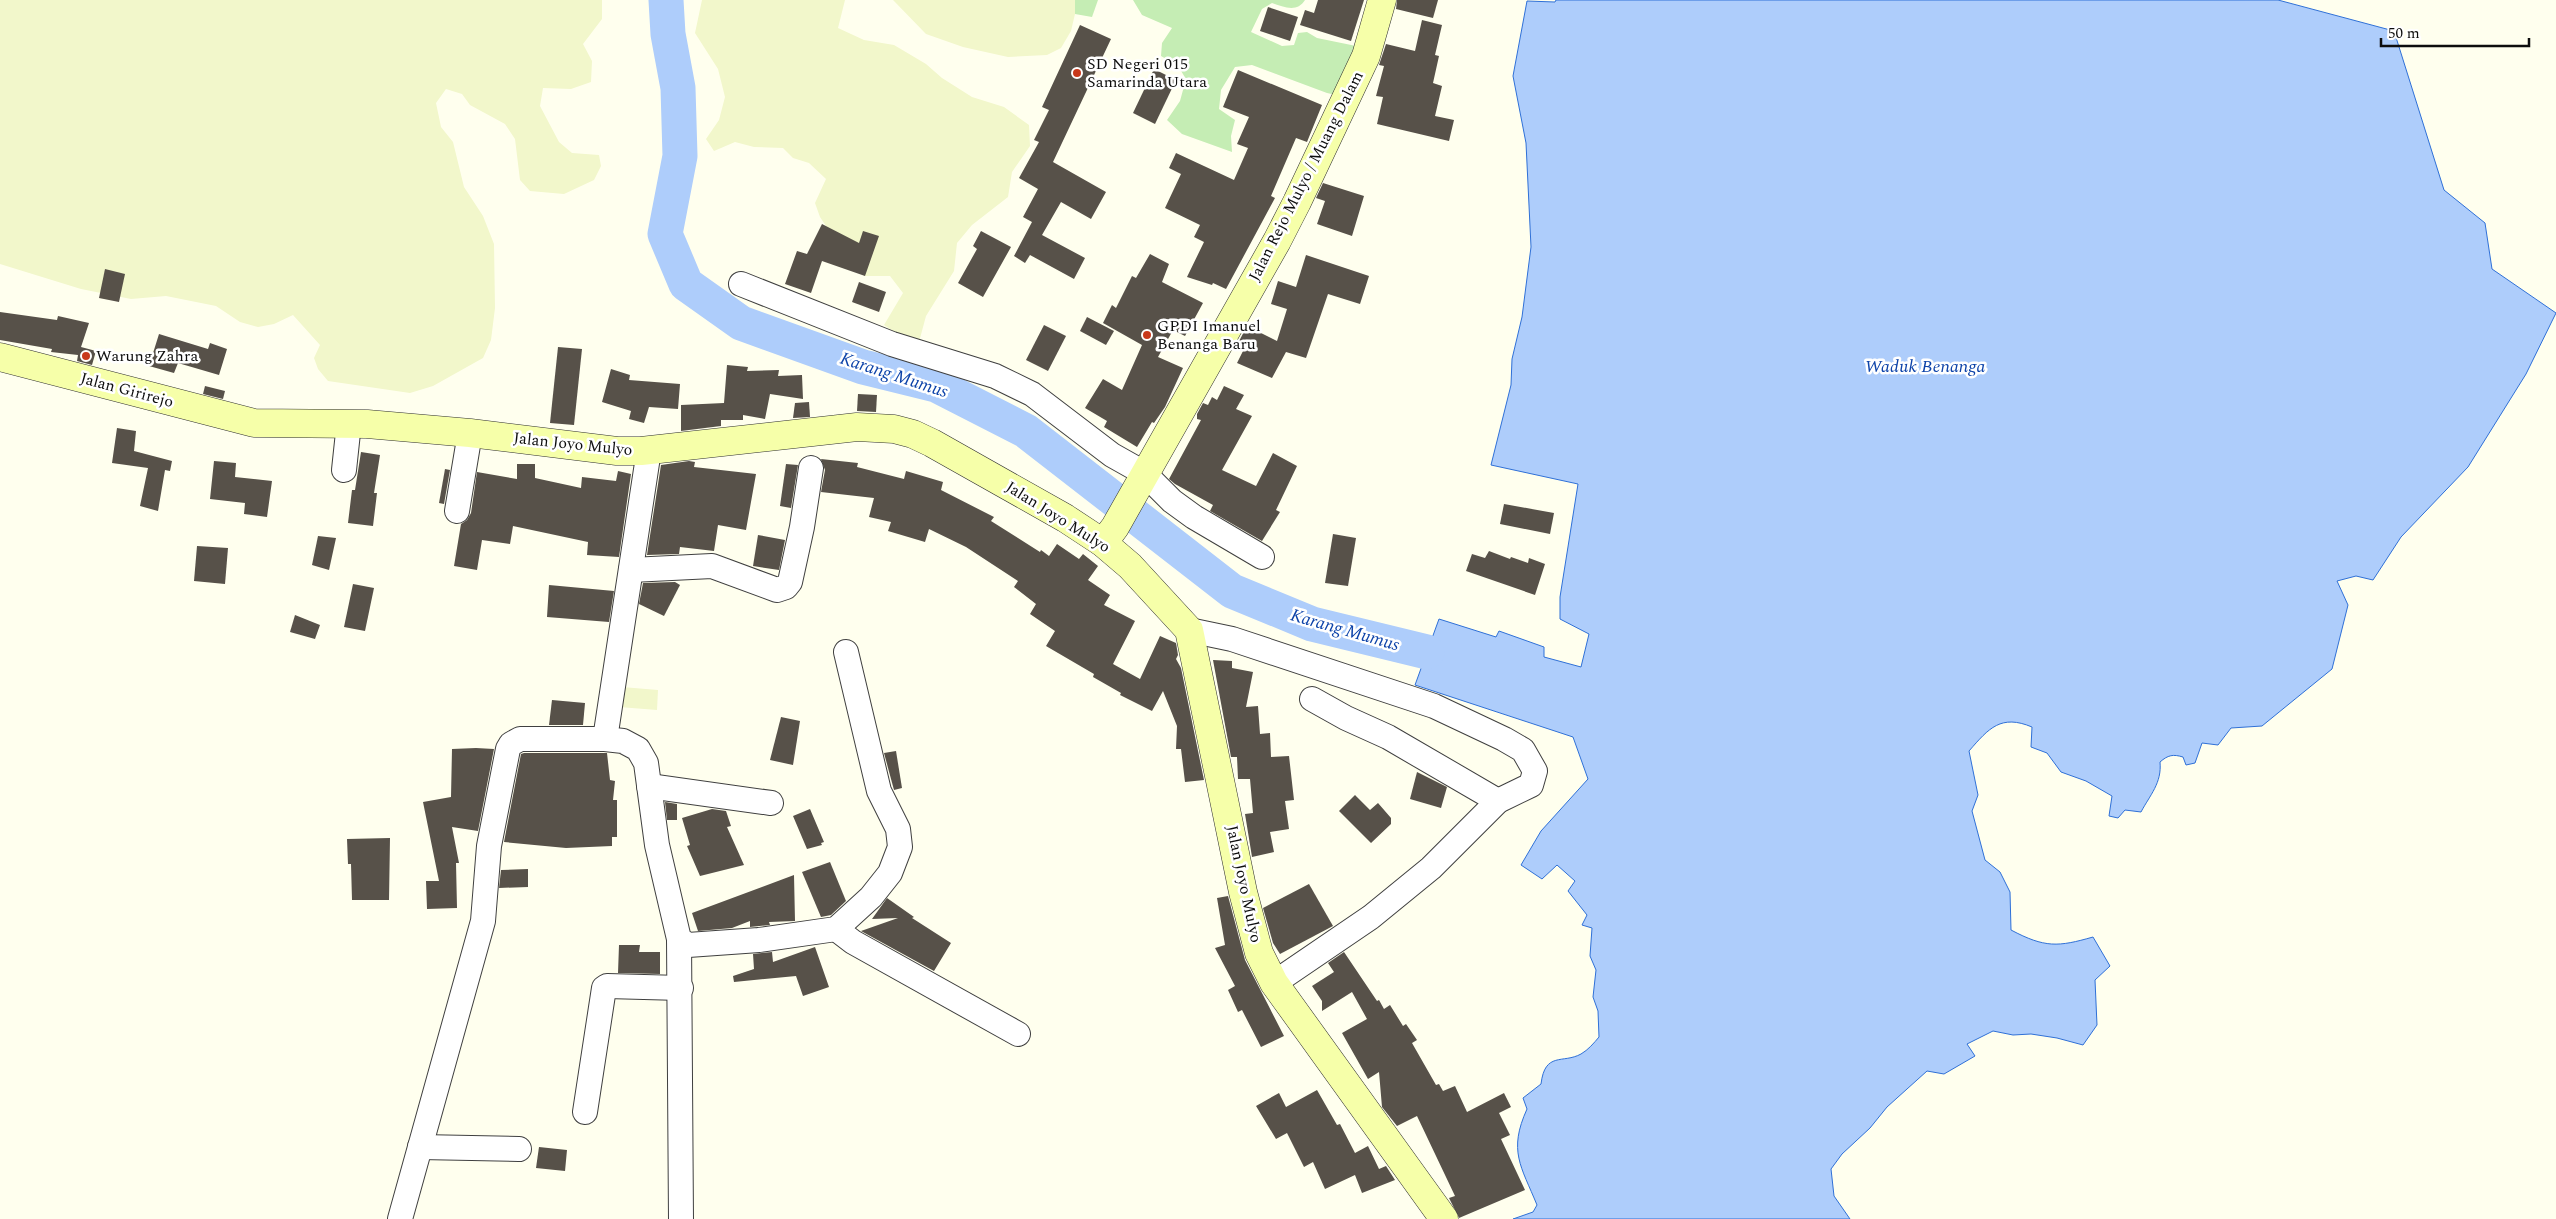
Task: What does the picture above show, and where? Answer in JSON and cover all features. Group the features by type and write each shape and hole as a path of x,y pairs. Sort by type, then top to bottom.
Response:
{"main road":[{"name":"Jalan Rejo Mulyo / Muang Dalam","path":"1109,535 1293,210 1366,56 1382,0"},
{"name":"Jalan Girirejo","path":"1,362 254,423"},
{"name":"Jalan Joyo Mulyo","path":"254,423 349,423 470,433 617,451 649,450 835,429 874,427 894,429 913,434 950,452 1065,518 1109,535 1130,566 1189,630 1243,892 1259,953 1274,983 1444,1219"}],"street":[{"path":"741,284 892,344 942,358 1002,380 1032,394 1112,455 1143,475 1194,517 1262,557"},
{"path":"344,470 349,423"},
{"path":"457,511 470,433"},
{"path":"605,738 649,450"},
{"path":"631,570 712,566 777,590 786,588 790,582 802,527 811,468"},
{"path":"1189,630 1232,640 1434,706 1504,738 1523,750 1535,771 1531,785 1498,801 1431,868 1371,917 1274,983"},
{"path":"679,939 688,945 817,934 836,929 871,897 890,873 900,847 898,829 879,792 846,652"},
{"path":"1312,699 1346,718 1388,737 1498,801"},
{"path":"400,1219 483,921 488,846 508,749 511,744 520,740 605,738 624,742 638,749 646,763 657,845 679,939 681,988 681,1219"},
{"path":"649,786 771,803"},
{"path":"836,929 853,942 1018,1034"},
{"path":"585,1112 604,988 607,986 681,988"},
{"path":"420,1147 519,1149"}],"green space":[{"path":"0,0 602,0 602,19 583,44 592,61 591,82 571,89 543,88 540,106 559,142 572,153 599,155 601,166 594,180 564,194 530,191 520,180 515,139 505,124 470,105 462,94 446,89 436,103 441,127 453,142 464,187 483,216 494,244 495,308 491,340 483,358 433,386 410,393 328,381 318,369 314,358 320,345 293,315 274,324 258,327 240,322 216,306 166,296 131,299 81,289 0,264"},
{"path":"702,0 845,0 838,28 864,40 894,45 926,64 942,78 972,97 1004,107 1029,125 1030,146 1012,172 1008,197 972,225 957,243 954,271 926,316 919,342 899,335 884,325 903,293 890,276 865,276 856,271 820,217 815,203 826,179 809,163 793,158 783,148 754,147 735,142 714,151 706,139 719,120 725,97 718,69 695,33"},
{"path":"893,0 1075,0 1075,14 1071,31 1061,48 1047,55 1008,57 963,47 926,34"},
{"path":"1075,0 1098,0 1092,17 1075,14"},
{"path":"1133,0 1305,0 1298,7 1294,8 1272,3 1262,9 1251,32 1282,46 1294,45 1298,33 1307,32 1317,38 1361,47 1341,96 1327,93 1252,65 1235,67 1221,90 1219,109 1235,120 1231,136 1232,152 1182,134 1167,120 1180,101 1186,79 1178,66 1161,56 1162,43 1172,28 1142,15"},
{"path":"622,687 658,690 657,710 619,707"}],"water":[{"name":"Waduk Benanga","path":"1556,0 2278,0 2394,31 2444,190 2485,223 2492,269 2556,313 2526,374 2468,467 2401,537 2373,580 2356,576 2337,581 2348,605 2332,669 2262,726 2231,728 2218,745 2202,743 2195,763 2186,765 2183,757 2179,756 2173,755 2166,758 2160,762 2157,783 2141,812 2125,810 2118,818 2109,816 2112,796 2086,781 2061,772 2047,753 2031,747 2032,727 2012,722 1996,726 1969,751 1978,795 1972,811 1985,860 2000,872 2010,892 2011,930 2033,940 2052,944 2070,943 2093,937 2110,966 2095,980 2097,1025 2083,1045 2057,1038 2031,1034 2013,1035 1993,1031 1967,1044 1975,1056 1944,1074 1927,1071 1887,1107 1870,1128 1842,1154 1831,1169 1834,1196 1850,1219 1513,1219 1533,1212 1537,1205 1519,1158 1518,1136 1527,1109 1523,1098 1541,1084 1546,1067 1556,1060 1581,1054 1599,1037 1598,1011 1593,997 1596,970 1590,956 1592,928 1582,925 1587,915 1568,891 1575,881 1557,865 1542,879 1521,865 1541,831 1588,779 1573,737 1415,685 1439,619 1496,637 1499,631 1544,647 1544,657 1581,667 1589,634 1560,619 1560,597 1578,484 1491,465 1511,385 1512,359 1522,317 1531,247 1526,143 1513,76 1527,1 1555,2"}],"building":[{"path":"1318,0 1364,0 1351,41 1300,25 1305,10 1314,13"},
{"path":"1397,0 1438,0 1433,18 1396,9"},
{"path":"1268,7 1298,17 1290,41 1260,31"},
{"path":"1422,20 1442,25 1435,55 1439,56 1433,83 1442,86 1435,116 1454,120 1449,141 1377,124 1383,97 1376,96 1384,66 1379,65 1386,44 1415,51"},
{"path":"1080,25 1111,39 1053,162 1106,192 1091,219 1061,202 1042,235 1085,258 1074,279 1030,255 1025,263 1014,256 1032,222 1023,217 1038,189 1019,178 1039,142 1034,140 1049,110 1042,107"},
{"path":"1154,69 1176,80 1155,124 1133,113"},
{"path":"1238,70 1322,105 1307,142 1296,138 1271,196 1275,198 1226,289 1213,283 1212,285 1187,277 1204,242 1194,237 1200,225 1165,208 1181,174 1169,168 1176,153 1234,180 1248,148 1237,144 1249,117 1223,107"},
{"path":"1323,183 1364,196 1352,236 1317,224 1325,201 1316,198"},
{"path":"822,224 859,243 863,231 879,236 865,276 822,261 811,293 785,284 797,251 807,254"},
{"path":"981,231 1011,247 983,297 958,283 977,249 973,246"},
{"path":"1150,254 1169,264 1162,282 1203,303 1185,336 1173,330 1158,357 1183,368 1165,407 1154,423 1152,422 1137,447 1104,427 1107,421 1085,408 1103,379 1122,390 1142,345 1103,323 1112,305 1116,308 1132,276 1136,278"},
{"path":"1306,255 1369,276 1360,304 1328,294 1306,358 1286,352 1272,378 1237,363 1244,349 1237,345 1247,326 1277,341 1287,309 1271,304 1278,281 1296,287"},
{"path":"105,269 125,274 119,302 99,298"},
{"path":"859,282 886,292 879,312 852,302"},
{"path":"0,312 57,320 58,316 89,323 81,347 96,351 92,365 77,361 78,355 51,352 52,349 0,340"},
{"path":"1087,317 1114,331 1106,345 1080,331"},
{"path":"1044,325 1066,336 1048,371 1026,360"},
{"path":"159,334 208,349 210,343 227,349 219,375 178,363 174,373 149,366"},
{"path":"558,347 582,349 574,425 550,423"},
{"path":"727,365 748,367 747,371 779,370 778,376 802,375 803,399 770,394 765,419 743,415 743,420 721,420 721,426 681,431 681,405 724,403"},
{"path":"611,369 630,375 629,380 680,384 678,409 649,407 644,423 629,419 631,411 602,402"},
{"path":"205,386 225,391 223,399 203,394"},
{"path":"1224,386 1244,395 1236,409 1252,416 1222,470 1256,486 1273,453 1297,466 1276,510 1280,512 1262,541 1210,511 1213,505 1169,479 1201,420 1197,419 1197,414 1203,403 1208,405 1212,397 1217,400"},
{"path":"858,394 877,395 876,412 857,411"},
{"path":"809,402 810,417 793,418 795,403"},
{"path":"117,428 136,431 134,451 172,461 170,471 165,470 158,511 140,506 148,468 112,463"},
{"path":"361,452 380,455 374,493 377,493 373,526 348,523 352,490 355,490"},
{"path":"821,459 858,463 857,467 904,479 906,471 943,482 941,490 994,517 991,521 1040,552 1041,550 1049,556 1057,544 1079,559 1083,554 1098,566 1088,580 1110,595 1104,605 1135,621 1113,664 1140,679 1160,636 1176,643 1178,655 1176,659 1181,668 1204,780 1185,782 1181,749 1176,749 1177,726 1163,691 1152,711 1120,695 1121,693 1093,677 1094,674 1046,646 1055,631 1030,614 1036,604 1014,587 1018,581 966,547 929,529 925,542 888,531 891,522 869,517 874,498 821,492 825,470"},
{"path":"214,461 236,463 235,477 272,481 267,517 244,514 245,503 210,499"},
{"path":"689,461 695,462 694,467 756,474 746,530 718,525 714,551 680,547 679,554 647,555 661,465"},
{"path":"517,464 535,464 535,478 581,488 582,477 616,481 618,471 631,474 619,557 587,555 588,542 513,526 510,544 482,540 477,570 454,566 461,524 467,520 471,513 477,472 517,479"},
{"path":"786,464 798,465 791,508 780,506"},
{"path":"445,469 450,470 444,504 439,503"},
{"path":"1504,504 1554,513 1550,534 1500,524"},
{"path":"1333,534 1356,538 1348,586 1325,583"},
{"path":"758,535 785,540 779,570 753,566"},
{"path":"318,536 336,538 329,570 312,565"},
{"path":"197,546 228,548 225,584 194,581"},
{"path":"1489,551 1510,559 1511,557 1528,563 1529,558 1545,564 1535,595 1466,571 1472,554 1485,558"},
{"path":"675,582 680,585 664,616 639,604 643,583"},
{"path":"353,584 374,588 365,631 344,627"},
{"path":"549,585 614,591 609,622 547,617"},
{"path":"295,615 320,625 315,639 290,632"},
{"path":"1213,660 1232,661 1232,668 1253,672 1246,707 1258,706 1260,734 1270,733 1271,757 1289,756 1294,800 1285,801 1289,829 1270,832 1274,852 1252,857 1245,814 1253,813 1250,779 1238,779 1237,757 1231,757"},
{"path":"552,700 585,703 583,725 549,725"},
{"path":"781,717 800,721 793,765 770,760"},
{"path":"452,749 494,749 478,831 452,827 459,863 456,863 457,908 427,909 426,881 439,881 423,802 451,797"},
{"path":"896,751 902,788 894,790 884,753"},
{"path":"607,753 610,780 615,781 613,800 617,800 617,837 612,837 612,846 566,848 504,842 521,754"},
{"path":"1417,772 1447,787 1441,808 1410,799"},
{"path":"1355,795 1370,810 1378,803 1391,818 1391,824 1371,843 1339,811"},
{"path":"665,802 677,804 677,820 667,820"},
{"path":"712,809 726,811 731,826 727,827 744,865 700,876 687,846 690,845 682,818"},
{"path":"810,809 824,842 821,843 822,845 807,849 793,816"},
{"path":"390,838 389,900 352,900 351,864 348,864 347,839"},
{"path":"830,862 846,901 831,915 821,917 802,872"},
{"path":"528,869 528,887 499,888 501,870"},
{"path":"794,875 795,921 769,922 770,925 750,927 750,921 732,928 698,931 692,913"},
{"path":"1309,884 1333,926 1280,954 1273,943 1263,908"},
{"path":"1228,896 1245,960 1284,1036 1261,1047 1242,1010 1238,1012 1228,990 1235,986 1215,948 1225,945 1217,898"},
{"path":"887,898 914,917 912,918 951,943 934,971 861,931 898,918 872,919"},
{"path":"619,945 640,945 639,952 660,952 660,974 618,973"},
{"path":"815,947 829,987 803,996 796,976 734,982 733,976 754,969 753,954 772,952 773,962"},
{"path":"1344,952 1377,1001 1379,1000 1384,1009 1390,1005 1403,1026 1406,1024 1417,1040 1412,1043 1436,1085 1439,1084 1443,1091 1455,1086 1467,1112 1504,1093 1511,1107 1499,1113 1510,1135 1501,1139 1525,1190 1459,1218 1449,1198 1455,1196 1417,1116 1397,1126 1382,1107 1379,1072 1368,1079 1342,1033 1367,1019 1352,992 1322,1011 1322,1001 1312,986 1334,972 1328,963"},
{"path":"1317,1090 1337,1125 1340,1124 1355,1153 1368,1146 1379,1169 1386,1166 1395,1180 1362,1193 1355,1175 1325,1189 1313,1162 1304,1167 1287,1133 1276,1139 1256,1106 1279,1093 1286,1107"},
{"path":"539,1147 567,1150 565,1171 536,1168"}],"waterway":[{"name":"Karang Mumus","path":"666,0 668,34 678,88 680,156 665,234 686,284 741,323 863,367 936,385 1026,431 1232,591 1312,624 1427,652"}],"place":[{"name":"SD Negeri 015 Samarinda Utara","path":"1077,73"},
{"name":"GPDI Imanuel Benanga Baru","path":"1147,335"},
{"name":"Warung Zahra","path":"86,356"}]}
